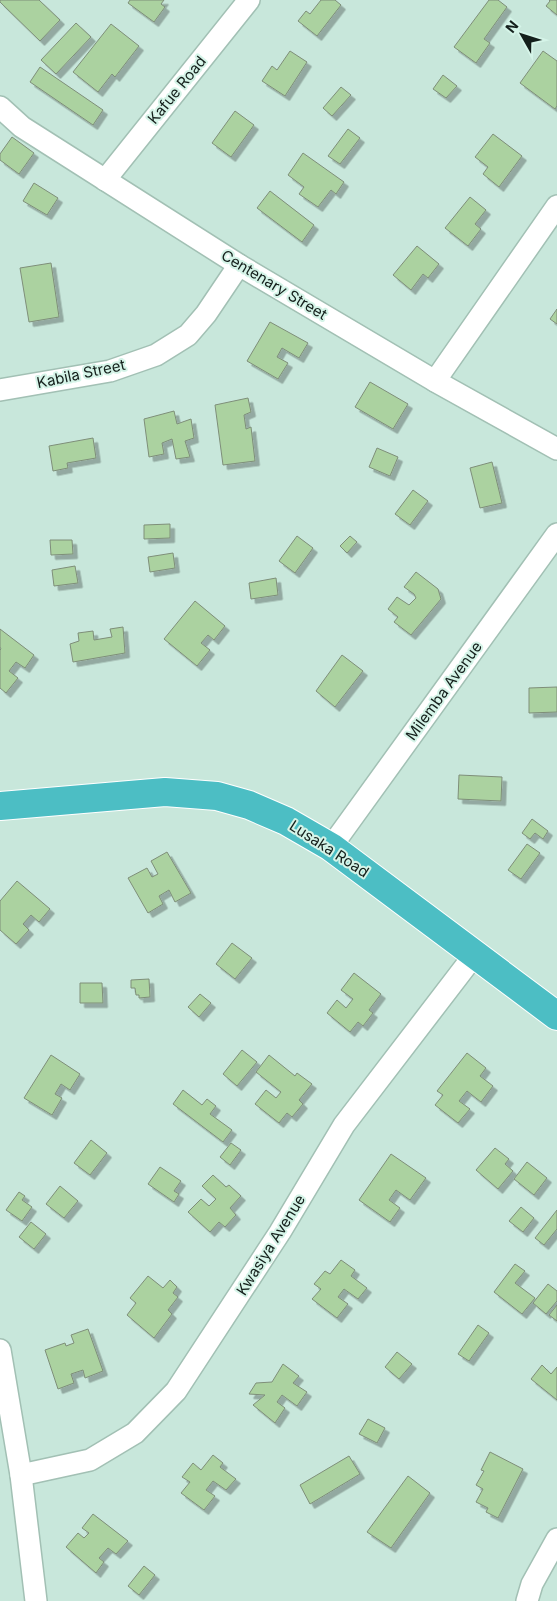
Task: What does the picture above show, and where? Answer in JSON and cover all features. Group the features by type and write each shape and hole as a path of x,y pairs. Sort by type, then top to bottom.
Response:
{"highway":[{"name":"Lusaka Road","path":"0,806 165,792 217,796 249,805 286,821 331,847 557,1016"}],"street":[{"name":"Kafue Road","path":"105,180 249,0"},
{"name":"Centenary Street","path":"0,107 22,127 239,265 435,381 557,449"},
{"path":"435,381 557,206"},
{"name":"Kabila Street","path":"0,390 110,371 156,355 188,335 206,314 239,265"},
{"name":"Milemba Avenue","path":"331,847 557,534"},
{"name":"Kwasiya Avenue","path":"21,1475 90,1460 135,1433 176,1391 280,1232 344,1125 475,954"},
{"path":"0,1350 21,1475 36,1601"},
{"path":"527,1601 532,1584 557,1539"}],"building":[{"path":"0,0 39,0 60,20 40,41"},
{"path":"130,0 164,0 161,4 165,7 154,22 128,3"},
{"path":"321,0 335,0 341,5 317,36 298,21 306,11 310,14"},
{"path":"489,0 498,0 507,7 484,39 490,43 476,63 454,47"},
{"path":"549,0 557,0 557,15 546,6"},
{"path":"76,23 91,37 56,74 41,60"},
{"path":"111,24 139,46 115,77 112,74 98,92 73,72"},
{"path":"290,51 307,62 285,96 262,81 272,66 277,70"},
{"path":"543,51 557,61 557,106 555,109 520,83"},
{"path":"40,67 103,110 93,125 30,82"},
{"path":"443,75 457,86 446,98 433,89"},
{"path":"341,87 351,95 332,116 323,108"},
{"path":"235,111 254,125 231,157 212,143"},
{"path":"348,129 360,138 340,164 328,156"},
{"path":"493,134 522,156 499,187 483,174 488,167 475,157"},
{"path":"12,137 34,153 19,174 0,160 0,154"},
{"path":"303,153 344,182 336,194 331,190 318,207 299,194 304,187 288,175"},
{"path":"34,183 58,198 47,215 23,201"},
{"path":"270,191 314,225 302,242 257,208"},
{"path":"470,197 486,210 475,224 481,229 468,246 445,228"},
{"path":"417,246 439,264 428,278 423,274 411,290 393,275"},
{"path":"51,263 59,317 29,322 20,268"},
{"path":"557,309 557,324 550,319"},
{"path":"270,322 308,343 299,358 282,348 277,357 288,363 278,379 247,361"},
{"path":"370,382 408,404 393,429 355,407"},
{"path":"248,398 251,412 244,415 246,429 251,427 255,461 223,465 215,405"},
{"path":"174,411 177,424 191,419 194,438 185,441 190,457 176,459 172,439 162,443 164,454 149,457 144,419"},
{"path":"93,438 96,458 67,463 68,468 53,471 49,446"},
{"path":"377,448 398,457 390,476 369,467"},
{"path":"492,462 502,503 480,508 470,468"},
{"path":"413,490 428,501 410,525 395,514"},
{"path":"170,524 170,538 144,539 144,525"},
{"path":"297,536 313,548 295,573 279,561"},
{"path":"350,536 357,542 347,553 340,546"},
{"path":"50,540 72,540 73,554 51,555"},
{"path":"173,553 175,568 150,572 148,557"},
{"path":"75,566 78,583 54,586 52,570"},
{"path":"416,572 438,589 441,599 411,635 394,622 398,617 388,609 397,597 409,605 416,598 414,594 404,587"},
{"path":"276,578 278,595 251,599 249,583"},
{"path":"195,601 225,626 214,640 208,635 201,643 210,650 197,666 164,639"},
{"path":"123,627 125,653 73,662 70,644 79,641 78,633 93,631 94,640 112,637 110,629"},
{"path":"0,629 34,655 25,668 16,662 9,671 18,678 6,693 0,688"},
{"path":"342,655 363,671 335,707 316,691"},
{"path":"557,687 557,712 529,713 529,688"},
{"path":"459,775 502,777 501,801 458,799"},
{"path":"532,819 548,831 543,839 535,833 530,839 522,833"},
{"path":"527,844 540,853 521,879 508,870"},
{"path":"167,852 191,893 175,902 169,890 159,896 163,904 148,913 128,878 147,868 152,877 158,874 151,861"},
{"path":"17,881 50,909 39,922 31,915 23,924 29,930 16,944 0,930 0,901"},
{"path":"232,943 252,958 235,979 216,964"},
{"path":"354,973 381,994 369,1010 373,1013 363,1026 358,1022 350,1032 327,1013 337,1000 346,1008 353,999 341,990"},
{"path":"149,979 150,997 139,998 139,995 136,995 135,988 131,988 131,980"},
{"path":"80,983 102,983 103,1003 80,1003"},
{"path":"200,994 211,1003 199,1017 188,1007"},
{"path":"242,1050 257,1062 237,1086 223,1074"},
{"path":"467,1053 486,1068 480,1076 493,1086 481,1102 467,1091 459,1101 470,1109 458,1123 435,1105 443,1095 437,1091"},
{"path":"51,1055 80,1074 70,1090 61,1084 55,1094 62,1098 52,1115 24,1098"},
{"path":"269,1055 295,1076 297,1073 312,1084 299,1100 303,1104 292,1117 287,1113 279,1123 255,1104 266,1090 276,1098 281,1092 256,1072"},
{"path":"183,1090 202,1105 207,1099 216,1106 210,1114 232,1130 223,1142 173,1104"},
{"path":"91,1140 107,1153 90,1175 74,1163"},
{"path":"231,1143 241,1150 230,1165 220,1157"},
{"path":"495,1148 509,1159 505,1164 513,1171 498,1189 476,1170"},
{"path":"391,1154 426,1178 410,1200 396,1190 389,1200 400,1208 390,1222 359,1200"},
{"path":"527,1162 547,1178 534,1195 514,1179"},
{"path":"160,1167 181,1181 174,1191 179,1194 174,1202 148,1184"},
{"path":"213,1175 226,1187 229,1185 241,1196 230,1208 236,1215 225,1227 219,1222 210,1232 188,1212 201,1199 209,1206 216,1199 202,1186"},
{"path":"60,1186 78,1201 64,1218 46,1204"},
{"path":"19,1192 25,1196 22,1200 32,1207 22,1221 6,1210"},
{"path":"521,1207 534,1218 523,1232 509,1221"},
{"path":"557,1210 557,1229 544,1245 535,1238"},
{"path":"31,1222 46,1234 34,1249 19,1237"},
{"path":"341,1260 355,1270 351,1276 367,1288 358,1299 344,1289 338,1297 348,1304 337,1318 312,1299 321,1289 314,1284 325,1271 330,1274"},
{"path":"515,1264 525,1271 515,1283 535,1298 522,1314 494,1292"},
{"path":"148,1276 163,1288 170,1280 177,1287 173,1293 178,1297 168,1310 172,1314 154,1338 127,1315 136,1303 130,1298"},
{"path":"548,1284 557,1291 557,1301 546,1314 533,1303"},
{"path":"557,1305 557,1321 549,1315"},
{"path":"478,1325 489,1333 469,1361 458,1354"},
{"path":"88,1329 103,1371 85,1378 83,1370 71,1374 74,1383 58,1389 45,1350 65,1343 66,1346 74,1343 71,1335"},
{"path":"397,1352 412,1364 399,1379 385,1367"},
{"path":"283,1364 299,1376 293,1383 307,1392 297,1406 282,1395 277,1402 285,1408 275,1423 253,1405 265,1395 249,1394 256,1383 272,1382"},
{"path":"542,1365 551,1374 557,1367 557,1400 531,1379"},
{"path":"368,1419 385,1428 377,1443 359,1434"},
{"path":"490,1452 523,1469 498,1518 486,1512 488,1508 476,1502 483,1489 476,1485 484,1471 481,1470"},
{"path":"213,1455 223,1463 220,1467 236,1479 226,1490 213,1481 206,1490 215,1496 204,1510 181,1493 190,1482 182,1477 193,1463 201,1470"},
{"path":"349,1456 360,1474 310,1504 300,1485"},
{"path":"408,1476 430,1493 391,1548 367,1532"},
{"path":"93,1514 128,1541 116,1554 108,1548 99,1558 104,1562 96,1573 66,1547 78,1533 84,1538 89,1533 82,1528"},
{"path":"144,1566 155,1575 139,1595 128,1586"}]}
